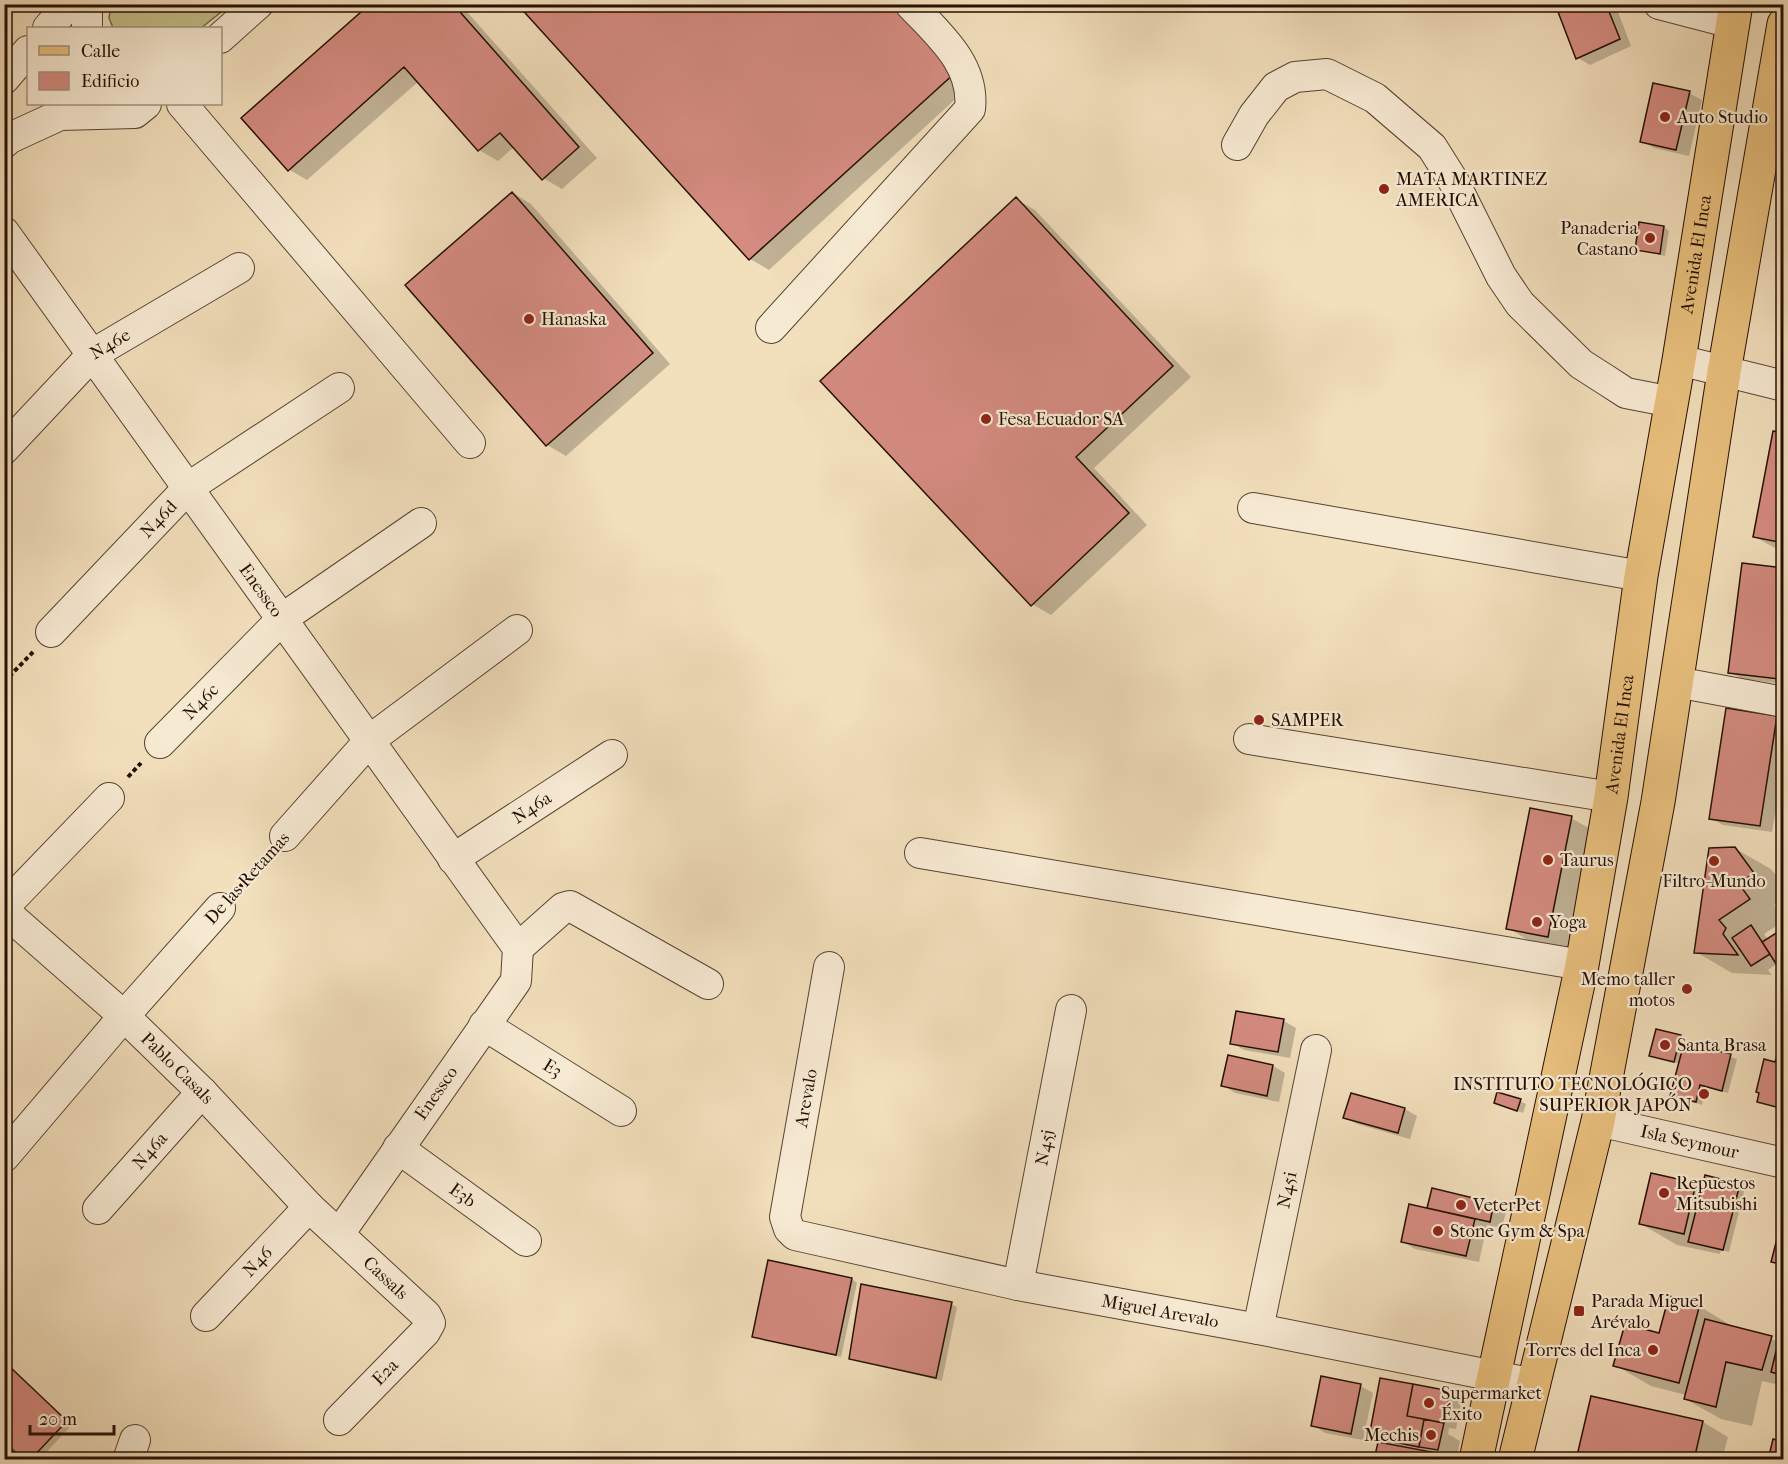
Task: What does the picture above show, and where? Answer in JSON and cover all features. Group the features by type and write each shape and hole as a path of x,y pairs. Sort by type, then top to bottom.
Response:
{"main road":[{"name":"Avenida El Inca","path":"1476,1460 1581,965 1611,797 1641,576 1679,360 1734,14"},
{"path":"1515,1460 1598,1121 1658,802 1724,372 1784,24"}],"street":[{"path":"49,27 69,4"},
{"path":"87,4 87,27"},
{"path":"222,36 258,4"},
{"path":"771,328 970,109 971,100 961,60 910,4"},
{"path":"1659,4 1734,14"},
{"path":"4,79 27,52"},
{"path":"1237,145 1254,115 1276,87 1295,77 1326,74 1375,98 1432,147 1454,182 1501,276 1520,304 1581,364 1626,393 1672,402"},
{"path":"4,143 60,115 135,113 146,105"},
{"path":"183,105 470,442"},
{"name":"Enessco","path":"4,232 371,739 453,859 518,948 516,981 339,1234"},
{"name":"N46e","path":"4,449 93,354 239,268"},
{"path":"1679,360 1784,386"},
{"name":"N46d","path":"51,632 189,487 339,388"},
{"path":"1252,508 1641,576"},
{"name":"N46c","path":"160,743 283,618 421,523"},
{"name":"De las Retamas","path":"285,836 371,739 517,630"},
{"path":"1676,682 1784,702"},
{"path":"1249,739 1611,797"},
{"name":"N46a","path":"453,859 612,755"},
{"path":"4,907 109,798"},
{"path":"920,853 1581,965"},
{"path":"518,948 563,908 570,906 708,984"},
{"name":"De las Retamas","path":"4,1157 220,908"},
{"name":"Pablo Casals","path":"4,912 124,1016 202,1092 309,1207 339,1234"},
{"name":"Arevalo","path":"789,1229 785,1217 829,967"},
{"name":"N45j","path":"1018,1286 1071,1010"},
{"name":"E3","path":"484,1025 621,1111"},
{"name":"N45i","path":"1258,1329 1316,1050"},
{"name":"N46a","path":"98,1209 202,1092"},
{"name":"Isla Seymour","path":"1598,1121 1784,1163"},
{"name":"E3b","path":"398,1148 526,1241"},
{"name":"N46","path":"206,1316 309,1207"},
{"name":"Miguel Arevalo","path":"789,1229 795,1235 1018,1286 1258,1329 1535,1384"},
{"name":"Cassals","path":"339,1234 426,1315 430,1323"},
{"name":"E2a","path":"339,1420 425,1332 430,1323"}],"path":[{"path":"4,682 51,632"},
{"path":"109,798 160,743"},
{"name":"De las Retamas","path":"220,908 285,836"}],"shaded area":[{"path":"111,4 230,5 202,27 113,27 109,18"}],"building":[{"path":"370,4 453,4 579,147 542,180 500,133 478,151 404,67 288,171 241,118"},
{"path":"517,4 894,4 956,72 749,260"},
{"path":"1555,4 1606,4 1620,39 1576,59"},
{"name":"Auto Studio","path":"1653,83 1690,91 1676,150 1640,142"},
{"name":"Hanaska","path":"512,192 653,353 546,446 405,285"},
{"name":"Fesa Ecuador SA","path":"1016,197 1173,366 1076,457 1129,513 1031,606 820,381"},
{"name":"Panaderia Castano","path":"1639,222 1664,226 1660,254 1635,250"},
{"path":"1773,431 1784,433 1784,543 1753,537"},
{"path":"1742,563 1784,568 1784,647 1779,679 1728,673"},
{"path":"1726,708 1777,716 1760,826 1709,819"},
{"path":"1784,765 1784,793 1779,793"},
{"path":"1530,808 1572,816 1548,937 1506,929"},
{"path":"1735,847 1754,873 1739,884 1750,899 1719,920 1726,928 1723,934 1738,955 1694,953 1709,848"},
{"path":"1751,925 1770,954 1751,966 1732,938"},
{"path":"1781,930 1784,933 1784,968 1780,970 1762,942"},
{"path":"1236,1011 1284,1019 1278,1052 1230,1044"},
{"name":"Santa Brasa","path":"1656,1029 1681,1035 1674,1062 1649,1056"},
{"path":"1684,1043 1731,1054 1722,1091 1700,1085 1696,1102 1670,1096"},
{"path":"1779,1048 1784,1049 1784,1109 1757,1102 1759,1093 1756,1092 1764,1059 1775,1062"},
{"path":"1228,1055 1273,1065 1267,1096 1221,1086"},
{"path":"1497,1092 1521,1099 1517,1111 1494,1103"},
{"path":"1351,1093 1405,1108 1398,1133 1343,1118"},
{"path":"1651,1173 1696,1183 1684,1234 1639,1224"},
{"path":"1705,1175 1740,1184 1723,1250 1688,1242"},
{"name":"VeterPet","path":"1432,1188 1494,1203 1490,1222 1427,1208"},
{"name":"Stone Gym & Spa","path":"1409,1204 1475,1219 1466,1256 1401,1242"},
{"path":"1784,1212 1784,1265 1771,1262"},
{"path":"768,1260 852,1278 836,1355 752,1337"},
{"path":"861,1284 952,1302 936,1378 849,1359"},
{"name":"Torres del Inca","path":"1669,1296 1700,1304 1679,1383 1613,1366 1625,1324 1659,1333"},
{"path":"1705,1319 1772,1336 1762,1370 1726,1362 1716,1407 1684,1399"},
{"path":"1780,1335 1784,1336 1784,1376 1771,1372"},
{"path":"9,1366 67,1421 30,1460 24,1460 4,1442 4,1372"},
{"path":"1321,1376 1361,1384 1351,1434 1311,1426"},
{"path":"1380,1378 1413,1384 1407,1416 1424,1419 1419,1447 1369,1437"},
{"name":"Supermarket Éxito","path":"1413,1384 1450,1391 1444,1423 1407,1416"},
{"path":"1591,1396 1703,1421 1694,1460 1576,1460"},
{"name":"Mechis","path":"1424,1419 1444,1423 1438,1450 1419,1447"},
{"path":"1773,1439 1784,1442 1784,1460 1768,1460"},
{"path":"1378,1442 1437,1453 1436,1460 1374,1460"}],"place":[{"name":"Auto Studio","path":"1665,117"},
{"name":"MATA MARTINEZ AMERICA","path":"1384,189"},
{"name":"Panaderia Castano","path":"1650,238"},
{"name":"Hanaska","path":"529,319"},
{"name":"Fesa Ecuador SA","path":"986,419"},
{"name":"SAMPER","path":"1259,720"},
{"name":"Taurus","path":"1548,860"},
{"name":"Filtro-Mundo","path":"1714,861"},
{"name":"Yoga","path":"1537,922"},
{"name":"Memo taller motos","path":"1687,989"},
{"name":"Santa Brasa","path":"1665,1045"},
{"name":"INSTITUTO TECNOLÓGICO SUPERIOR JAPÓN","path":"1704,1094"},
{"name":"Repuestos Mitsubishi","path":"1664,1193"},
{"name":"VeterPet","path":"1461,1205"},
{"name":"Stone Gym & Spa","path":"1438,1231"},
{"name":"Parada Miguel Arévalo","path":"1579,1311"},
{"name":"Torres del Inca","path":"1653,1350"},
{"name":"Supermarket Éxito","path":"1429,1403"},
{"name":"Mechis","path":"1431,1435"}]}
